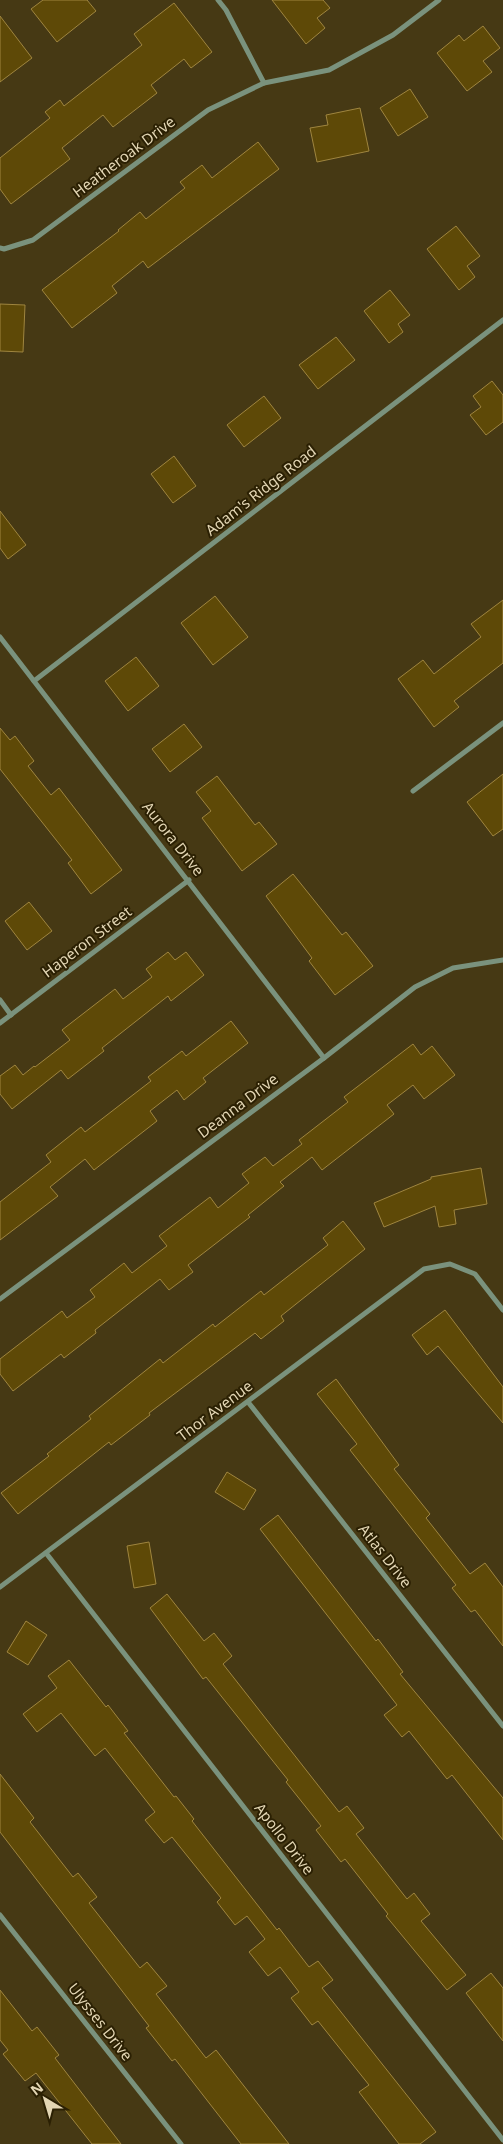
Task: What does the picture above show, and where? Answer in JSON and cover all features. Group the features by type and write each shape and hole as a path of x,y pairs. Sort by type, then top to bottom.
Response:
{"street":[{"path":"218,0 226,10 264,82"},
{"name":"Heatheroak Drive","path":"0,248 4,249 33,240 208,110 264,82 329,70 393,34 439,0"},
{"name":"Adam's Ridge Road","path":"34,681 503,320"},
{"name":"Aurora Drive","path":"0,637 189,880 324,1058"},
{"path":"413,791 503,723"},
{"name":"Haperon Street","path":"0,1023 189,880"},
{"name":"Deanna Drive","path":"0,1299 415,988 453,968 503,960"},
{"path":"0,1000 11,1015"},
{"name":"Thor Avenue","path":"0,1588 424,1269 450,1264 475,1274 503,1310"},
{"name":"Atlas Drive","path":"248,1402 503,1726"},
{"name":"Apollo Drive","path":"46,1554 503,2140"},
{"name":"Ulysses Drive","path":"0,1915 181,2144"}],"building":[{"path":"43,0 87,0 96,11 57,42 31,9"},
{"path":"272,0 323,0 330,8 317,18 325,28 306,44"},
{"path":"174,3 212,52 191,68 184,59 151,85 157,93 113,127 103,115 62,148 70,159 11,204 0,189 0,158 50,118 45,112 60,100 64,106 142,45 134,34"},
{"path":"0,16 32,58 0,82"},
{"path":"483,26 500,48 483,61 492,72 467,91 437,53 459,35 464,41"},
{"path":"410,89 428,117 398,136 380,108"},
{"path":"360,108 369,151 317,162 310,128 328,125 326,115"},
{"path":"258,142 279,169 148,268 143,261 112,286 117,293 72,328 42,290 119,231 140,212 146,219 185,188 180,182 202,165 212,178"},
{"path":"456,226 480,256 467,266 475,277 459,290 427,249"},
{"path":"390,290 410,315 398,324 403,332 389,343 364,311"},
{"path":"0,304 25,305 23,352 0,351"},
{"path":"336,337 355,360 318,389 299,365"},
{"path":"492,381 503,395 503,422 486,435 470,415 481,407 473,396"},
{"path":"264,396 281,418 244,447 227,425"},
{"path":"174,456 196,486 173,503 151,474"},
{"path":"0,511 26,545 8,559 0,548"},
{"path":"215,596 248,637 213,665 181,623"},
{"path":"503,600 503,663 454,701 459,707 434,727 398,679 423,660 434,674 481,637 471,624"},
{"path":"136,657 159,686 128,711 105,681"},
{"path":"184,724 202,747 170,772 152,749"},
{"path":"0,728 10,740 15,736 34,761 28,766 51,795 59,788 122,870 91,894 68,863 72,860 0,769"},
{"path":"503,774 503,829 493,836 467,802"},
{"path":"217,776 255,825 259,822 277,844 242,871 202,818 211,811 196,792"},
{"path":"293,874 342,935 346,932 373,966 335,995 309,961 312,958 266,896"},
{"path":"29,902 52,931 27,950 5,921"},
{"path":"168,952 175,960 186,952 204,975 171,1001 168,996 102,1048 104,1051 68,1079 61,1070 12,1109 0,1094 0,1076 15,1065 23,1075 35,1067 70,1040 62,1030 115,989 123,999 152,977 146,969"},
{"path":"231,1021 248,1043 203,1078 206,1082 184,1100 177,1090 150,1111 157,1121 94,1170 85,1159 50,1187 58,1196 0,1240 0,1202 51,1162 46,1155 81,1127 85,1132 151,1081 148,1077 182,1051 186,1056"},
{"path":"413,1044 421,1055 432,1046 455,1075 424,1099 413,1085 387,1105 394,1114 322,1170 312,1157 280,1182 284,1186 248,1215 250,1217 188,1265 193,1272 169,1290 160,1279 95,1330 96,1333 64,1358 61,1354 13,1391 0,1374 0,1359 62,1311 67,1318 95,1297 90,1290 124,1263 132,1273 167,1246 159,1236 210,1197 218,1208 249,1183 242,1174 265,1157 273,1166 302,1144 299,1140 348,1102 344,1097"},
{"path":"481,1168 487,1204 454,1210 456,1224 439,1227 435,1206 384,1227 374,1203 431,1179 431,1177"},
{"path":"343,1221 365,1249 281,1316 284,1321 261,1339 255,1333 149,1413 150,1415 111,1445 109,1442 18,1514 1,1493 49,1456 47,1454 91,1419 89,1416 160,1359 163,1363 213,1324 215,1327 261,1291 264,1295 328,1245 323,1238"},
{"path":"445,1310 503,1387 503,1423 438,1346 427,1355 412,1335"},
{"path":"336,1379 399,1465 394,1469 430,1514 426,1518 470,1574 485,1563 503,1587 503,1646 475,1610 471,1612 452,1588 456,1585 350,1450 357,1444 317,1394"},
{"path":"227,1472 256,1490 244,1510 215,1492"},
{"path":"278,1515 376,1641 378,1639 403,1672 400,1674 503,1798 503,1840 452,1775 447,1779 409,1731 402,1737 384,1715 397,1705 260,1529"},
{"path":"149,1542 156,1584 134,1588 127,1546"},
{"path":"167,1594 204,1641 214,1633 232,1656 223,1664 339,1812 347,1806 364,1828 356,1834 407,1899 414,1893 430,1914 421,1921 466,1975 447,1990 386,1916 388,1914 345,1859 341,1862 316,1830 321,1826 286,1782 288,1780 206,1677 203,1679 150,1608"},
{"path":"26,1621 47,1635 28,1665 7,1652"},
{"path":"69,1660 106,1707 108,1705 128,1731 124,1733 174,1797 176,1796 194,1819 192,1821 277,1930 279,1928 309,1967 318,1961 333,1980 322,1988 436,2132 420,2144 399,2144 359,2092 369,2085 318,2021 312,2025 291,1998 299,1992 280,1967 268,1976 249,1952 265,1939 247,1916 235,1925 217,1902 221,1898 172,1837 164,1843 145,1820 155,1812 105,1748 95,1756 61,1713 37,1732 23,1714 57,1688 48,1676"},
{"path":"0,1774 34,1818 30,1822 73,1877 78,1873 97,1897 89,1903 140,1968 147,1962 167,1986 156,1994 206,2058 216,2050 289,2144 241,2144 175,2059 172,2061 146,2028 149,2026 0,1832"},
{"path":"491,1973 503,1988 503,2041 466,1993"},
{"path":"0,1990 32,2031 37,2027 59,2055 55,2058 121,2144 92,2144 36,2073 25,2081 3,2054 8,2050 0,2040"}]}
